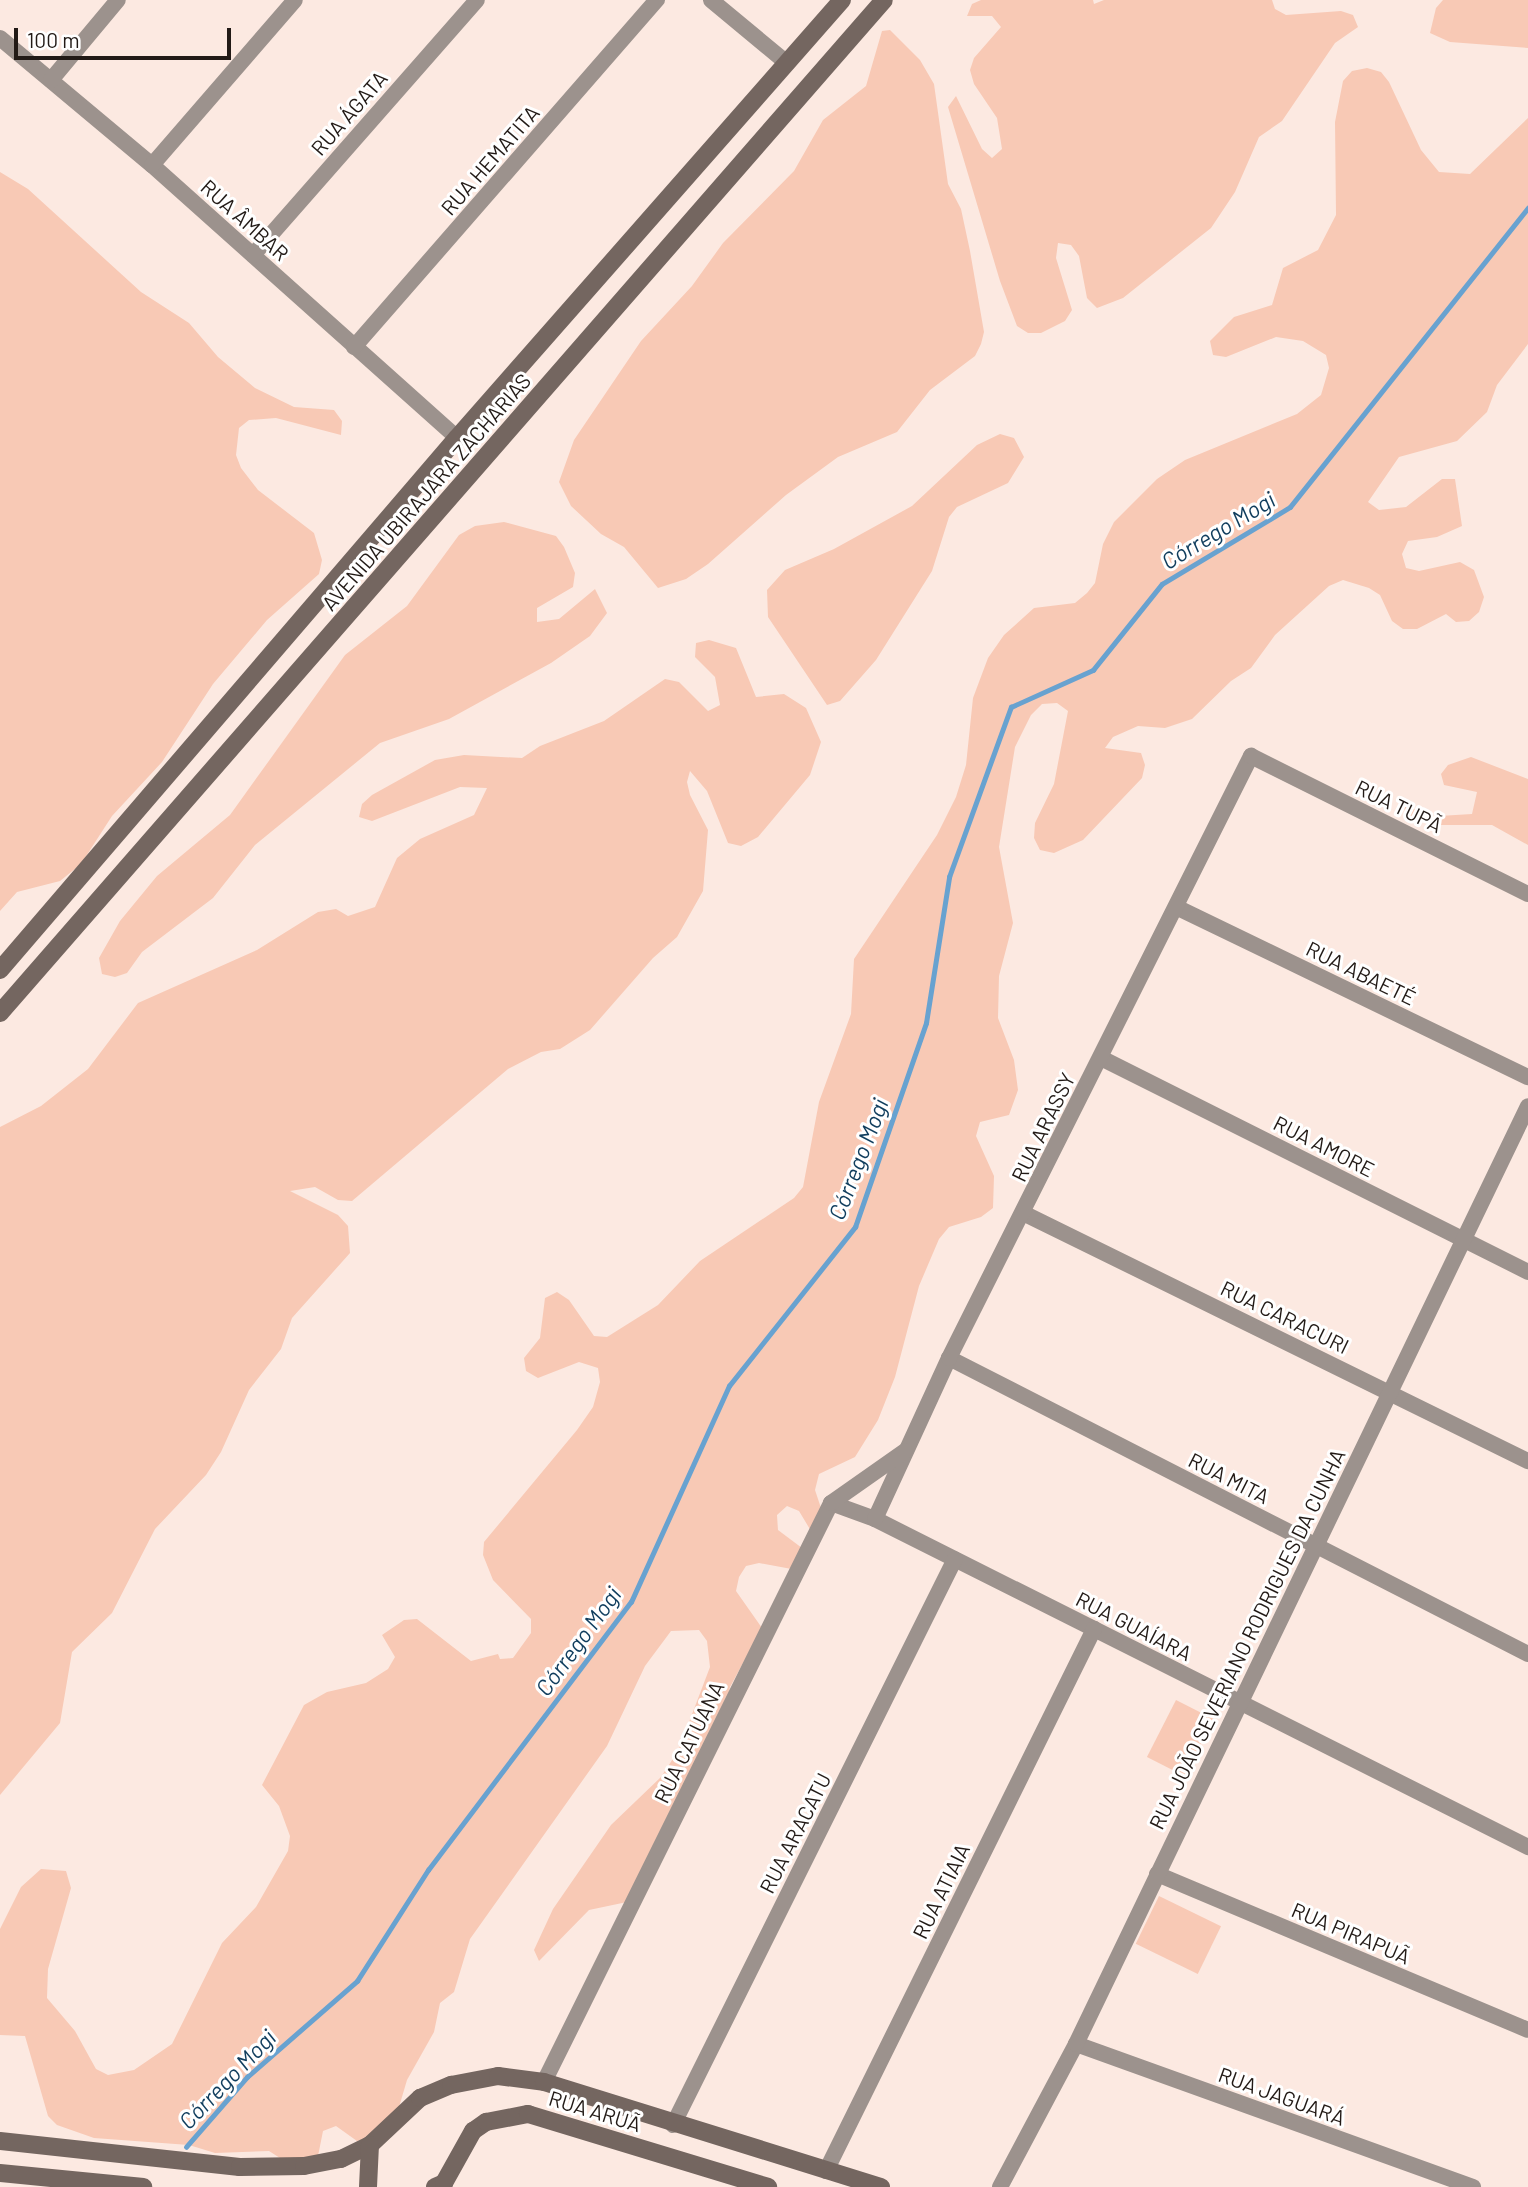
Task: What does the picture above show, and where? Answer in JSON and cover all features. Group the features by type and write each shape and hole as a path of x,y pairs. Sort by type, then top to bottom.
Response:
{"main road":[{"name":"AVENIDA UBIRAJARA ZACHARIAS","path":"0,971 457,438 842,0"},
{"name":"AVENIDA UBIRAJARA ZACHARIAS","path":"0,1013 884,0"},
{"name":"RUA ARUÃ","path":"370,2146 420,2098 451,2085 498,2076 544,2082 673,2125 881,2187"},
{"name":"RUA ARUÃ","path":"439,2186 473,2131 486,2122 528,2114 768,2187"},
{"path":"0,2141 240,2168 304,2166 341,2159 370,2146 368,2187"},
{"path":"739,2178 749,2148"},
{"path":"0,2173 74,2184 143,2187"}],"street":[{"path":"51,80 118,0"},
{"path":"152,165 295,0"},
{"name":"RUA ÁGATA","path":"253,255 477,0"},
{"name":"RUA HEMATITA","path":"354,347 657,0"},
{"path":"711,0 787,63"},
{"name":"RUA ÂMBAR","path":"0,38 152,165 457,438"},
{"name":"RUA TUPÃ","path":"1251,756 1528,894"},
{"name":"RUA ARASSY","path":"875,1519 949,1358 1251,756"},
{"name":"RUA ABAETÉ","path":"1176,906 1528,1077"},
{"name":"RUA AMORE","path":"1101,1058 1528,1272"},
{"name":"RUA JOÃO SEVERIANO RODRIGUES DA CUNHA","path":"1000,2187 1076,2044 1314,1545 1528,1106"},
{"name":"RUA CARACURI","path":"1023,1213 1528,1461"},
{"name":"RUA MITA","path":"949,1358 1528,1654"},
{"name":"RUA CATUANA","path":"544,2082 831,1503 906,1450"},
{"name":"RUA GUAÍARA","path":"831,1503 875,1519 1528,1847"},
{"name":"RUA ARACATU","path":"673,2125 956,1559"},
{"name":"RUA ATIAIA","path":"826,2171 1094,1629"},
{"name":"RUA PIRAPUÃ","path":"1157,1874 1528,2030"},
{"name":"RUA JAGUARÁ","path":"1076,2044 1473,2187"}],"shaded area":[{"path":"981,0 1093,0 1094,4 1104,0 1272,0 1275,9 1286,15 1341,11 1353,15 1358,27 1335,43 1282,121 1259,137 1235,192 1211,228 1123,298 1097,308 1087,298 1079,256 1071,245 1058,243 1056,258 1072,310 1065,321 1041,333 1028,333 1017,326 1000,281 948,107 956,96 982,149 992,158 1002,149 997,118 974,84 970,70 974,58 1001,27 992,16 967,16 972,4"},
{"path":"1443,0 1528,0 1528,48 1450,42 1430,33 1436,8"},
{"path":"890,30 920,60 934,84 948,184 961,209 970,251 984,332 981,344 975,356 930,390 897,432 838,457 786,495 708,564 686,579 658,588 624,547 601,534 571,506 559,482 574,440 641,341 692,286 723,243 794,171 823,120 866,86 882,31"},
{"path":"1367,68 1381,72 1389,82 1421,150 1439,172 1470,174 1528,118 1528,344 1497,385 1487,412 1457,441 1399,457 1368,502 1379,510 1406,507 1442,479 1455,479 1462,526 1437,537 1408,541 1402,554 1406,568 1419,571 1460,562 1474,570 1484,597 1479,612 1469,621 1456,622 1446,614 1417,629 1403,629 1392,621 1380,595 1369,588 1343,580 1329,586 1275,635 1251,668 1231,681 1192,719 1165,728 1138,726 1113,737 1105,748 1141,753 1145,765 1142,778 1083,840 1054,853 1040,850 1034,838 1035,823 1054,784 1068,711 1057,703 1042,704 1031,715 1015,747 999,847 1013,923 999,976 998,1018 1014,1060 1018,1090 1009,1115 980,1122 976,1136 994,1176 993,1208 981,1217 949,1227 939,1239 919,1286 895,1377 878,1420 855,1457 819,1474 815,1490 822,1511 811,1531 799,1511 787,1506 777,1515 778,1530 802,1548 797,1570 759,1563 746,1566 739,1577 736,1591 762,1628 730,1687 725,1713 627,1902 589,1910 539,1961 534,1950 553,1909 611,1825 661,1777 678,1751 710,1667 707,1641 699,1630 671,1631 645,1666 607,1746 470,1939 454,1992 440,2003 434,2032 407,2080 399,2107 371,2137 357,2141 336,2126 323,2131 318,2156 305,2161 280,2158 269,2151 215,2153 189,2145 94,2138 57,2125 48,2116 25,2036 0,2035 0,1929 21,1887 41,1869 66,1871 71,1888 48,1969 47,1998 75,2031 96,2069 108,2075 134,2070 172,2044 222,1943 256,1907 288,1851 290,1836 279,1806 262,1785 304,1705 327,1692 366,1683 388,1669 395,1657 382,1635 404,1620 417,1619 471,1661 498,1654 500,1659 513,1658 531,1633 531,1619 493,1580 483,1555 484,1542 577,1430 593,1407 600,1382 598,1368 579,1362 538,1378 526,1371 524,1358 540,1338 545,1298 557,1292 569,1300 594,1336 607,1337 658,1305 700,1261 794,1198 803,1187 819,1102 851,1014 854,959 937,835 956,797 966,765 973,698 988,658 1004,635 1034,608 1075,603 1087,593 1095,583 1103,544 1114,522 1157,479 1185,460 1297,414 1321,395 1329,368 1326,355 1303,341 1276,337 1226,357 1213,355 1210,341 1234,317 1272,305 1283,268 1318,250 1336,215 1335,122 1343,81 1352,71"},
{"path":"0,172 28,189 141,292 189,323 218,357 255,388 294,407 334,410 342,421 341,435 276,418 249,420 239,428 236,455 241,468 258,490 314,533 322,560 319,574 267,620 213,684 162,762 112,816 81,864 60,881 17,892 0,911"},
{"path":"1000,434 1014,438 1024,457 1008,483 957,507 949,517 932,571 876,660 840,701 827,705 768,617 767,590 785,570 834,549 912,506 977,445"},
{"path":"504,522 556,536 575,573 573,587 537,608 537,622 559,619 595,589 607,613 590,636 551,663 449,719 380,743 255,845 213,898 142,952 127,973 115,977 102,974 99,958 120,921 157,876 230,815 345,655 407,606 459,535 475,526"},
{"path":"709,640 736,648 756,697 784,694 806,708 821,742 810,775 758,837 741,846 728,843 707,791 690,771 687,782 690,795 708,830 703,891 677,937 653,958 590,1030 560,1049 541,1052 508,1069 352,1201 338,1200 315,1187 290,1191 338,1215 348,1226 350,1253 292,1318 281,1349 249,1390 221,1452 206,1475 155,1529 112,1613 72,1652 60,1723 0,1795 0,1127 41,1106 88,1069 138,1003 257,950 318,912 336,909 348,916 375,907 397,858 420,839 474,815 487,788 460,787 372,821 359,817 362,804 372,795 435,760 464,755 522,758 540,746 604,721 665,679 679,682 708,711 720,705 715,677 695,657 696,643"},
{"path":"1471,757 1528,779 1528,845 1492,825 1439,825 1406,817 1404,806 1439,816 1472,814 1477,792 1444,785 1441,774 1448,765"},
{"path":"1176,1700 1213,1719 1184,1776 1147,1757"},
{"path":"1159,1896 1221,1926 1198,1974 1136,1944"}],"waterway":[{"name":"Córrego Mogi","path":"186,2147 247,2077 357,1981 428,1870 631,1602 729,1386 855,1227 926,1023 949,877 1011,707 1093,670 1162,584 1290,507 1528,208"}]}
